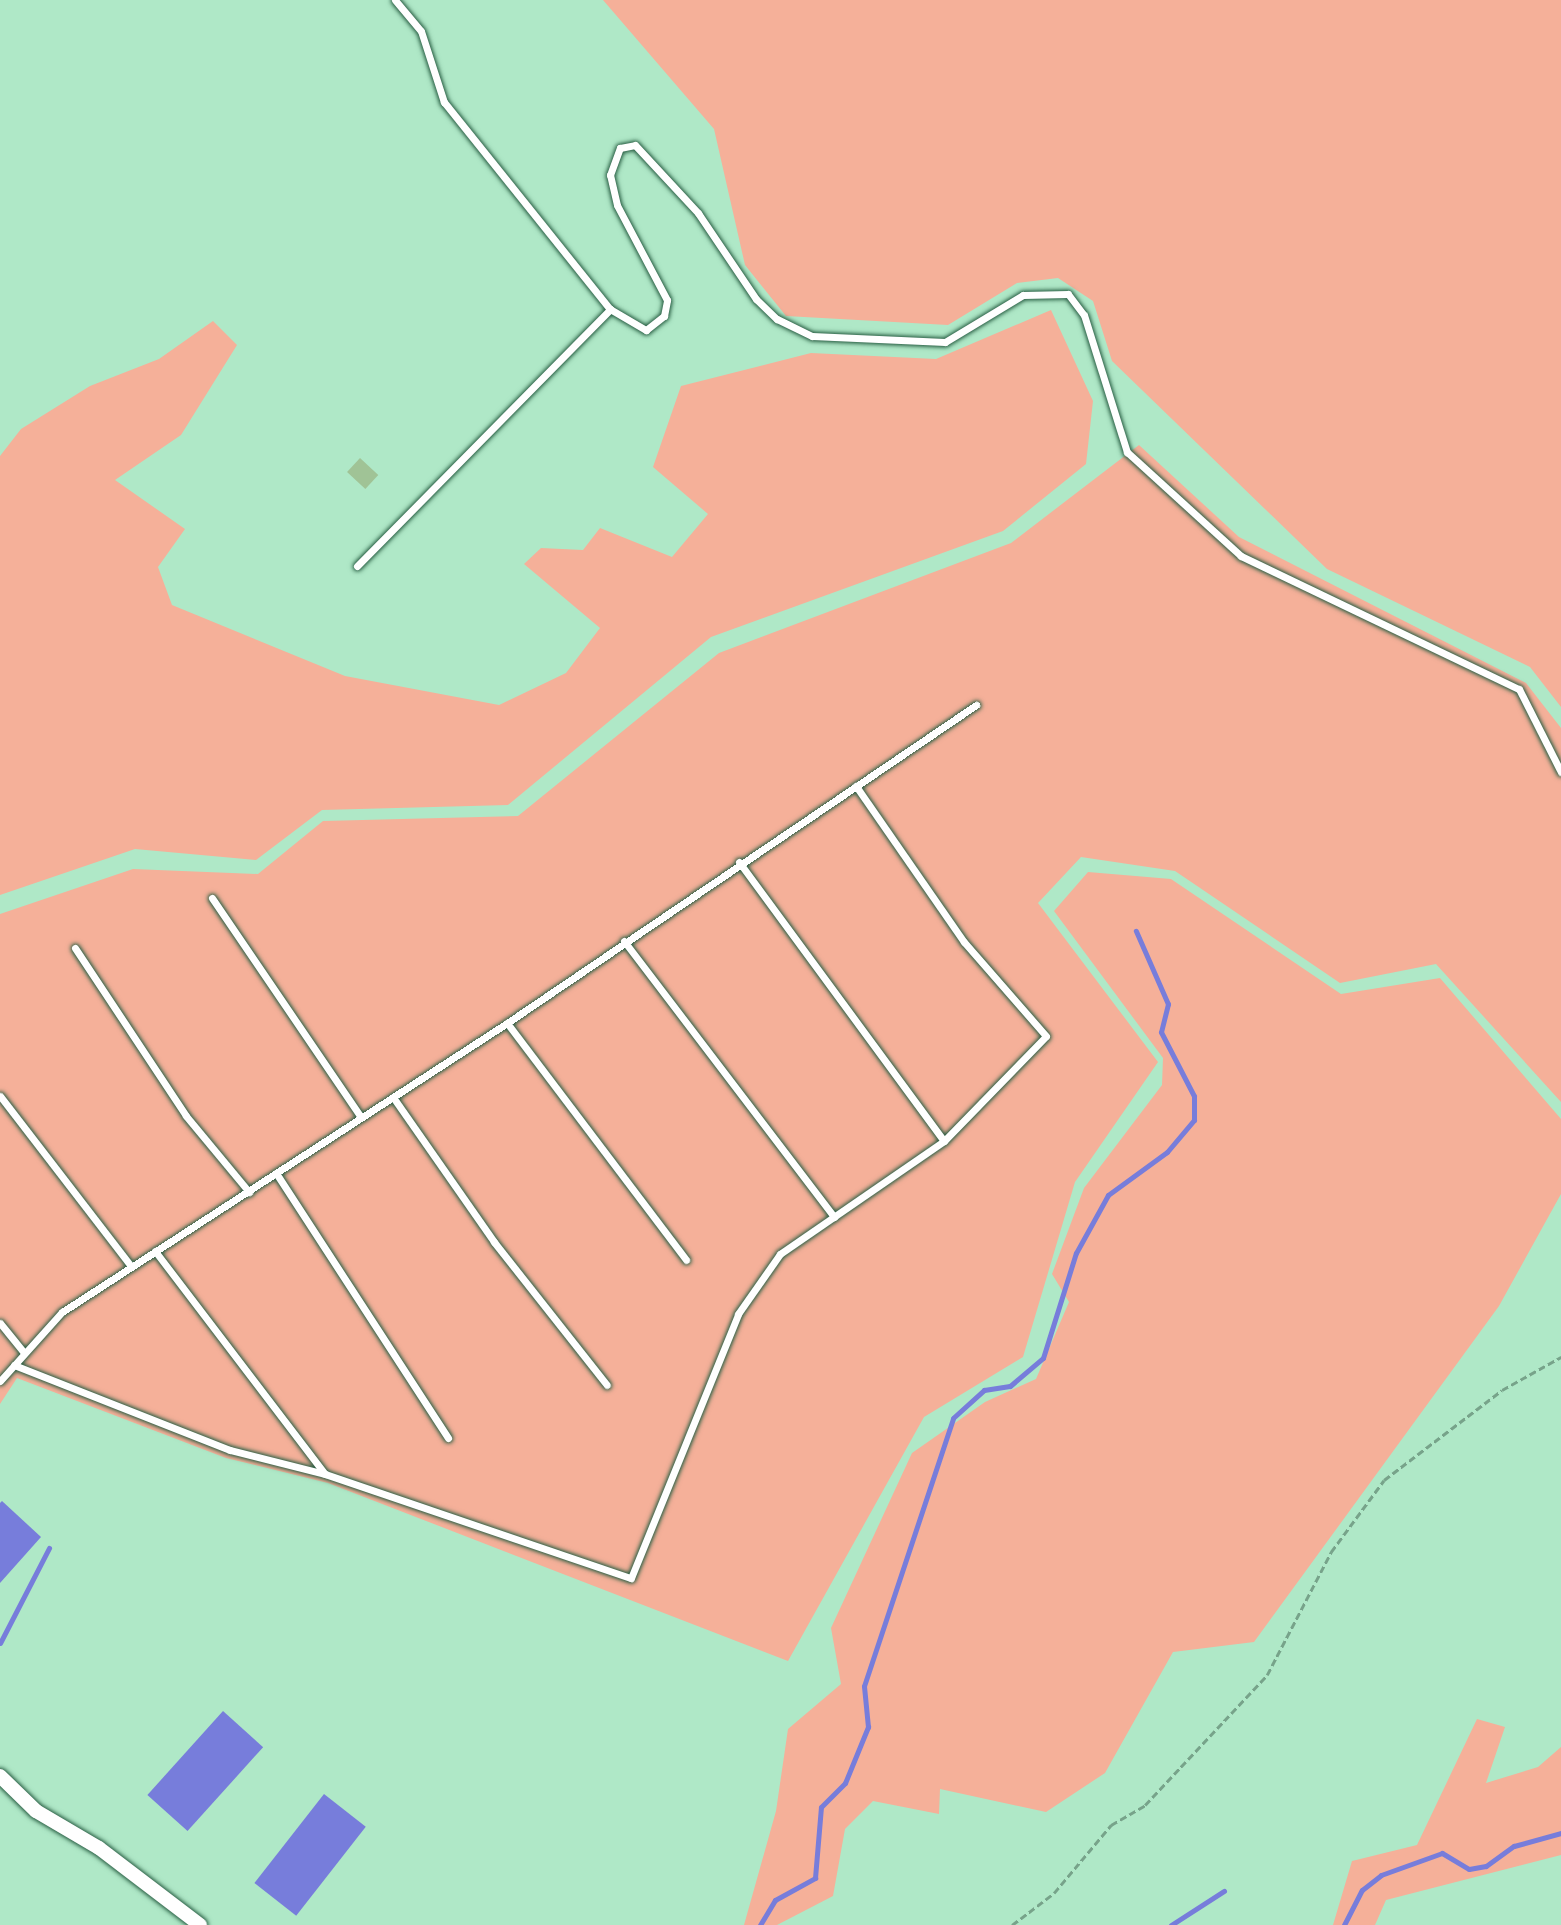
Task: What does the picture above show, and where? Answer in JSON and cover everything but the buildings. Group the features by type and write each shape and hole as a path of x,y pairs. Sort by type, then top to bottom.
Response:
{"street":[{"path":"0,1776 36,1811 99,1848 200,1925"}],"lane":[{"path":"395,0 421,31 444,102 610,309 646,330 664,316 667,300 617,205 610,175 626,144 646,151 756,299 777,319 812,336 945,342 1023,295 1068,294 1084,315 1127,452 1241,556 1519,689 1561,772"},
{"path":"357,566 610,309"},
{"path":"0,1381 62,1312 507,1023 738,862 976,705"},
{"path":"14,1365 230,1450 325,1474 631,1578 738,1314 780,1254 944,1142 1046,1036 964,942 856,786"},
{"path":"738,862 944,1142"},
{"path":"212,898 360,1116"},
{"path":"624,941 834,1217"},
{"path":"75,948 186,1115 249,1192"},
{"path":"507,1023 686,1260"},
{"path":"0,1096 131,1266"},
{"path":"393,1097 494,1242 607,1385"},
{"path":"276,1173 448,1438"},
{"path":"155,1251 325,1474"},
{"path":"0,1323 24,1353"}],"path":[{"path":"1012,1925 1054,1893 1111,1825 1145,1805 1267,1675 1331,1552 1384,1480 1502,1390 1561,1357"}],"shaded area":[{"path":"603,0 1561,0 1561,707 1530,667 1327,569 1112,361 1093,301 1058,278 1017,283 948,325 786,316 745,265 714,129"},
{"path":"1051,310 1093,401 1086,464 1003,531 711,637 508,805 322,810 256,860 135,849 0,895 0,456 21,429 90,386 159,359 213,321 237,345 181,435 115,480 185,529 158,567 172,605 345,676 499,705 566,673 600,628 524,564 541,548 583,550 600,528 672,557 708,514 653,467 681,386 811,353 936,359"},
{"path":"1139,445 1239,537 1526,683 1561,728 1561,1102 1436,964 1340,983 1175,871 1081,857 1038,903 1158,1062 1075,1182 1023,1357 924,1417 788,1661 328,1483 226,1458 17,1378 0,1404 0,914 133,869 258,874 323,821 518,816 719,653 1011,543"},
{"path":"1088,872 1171,879 1341,994 1440,978 1561,1119 1561,1194 1499,1306 1254,1642 1173,1652 1105,1773 1046,1812 940,1789 939,1814 873,1801 845,1829 833,1896 777,1925 744,1925 776,1811 788,1729 841,1684 831,1628 912,1453 985,1402 1036,1379 1069,1302 1052,1274 1084,1188 1162,1085 1163,1058 1054,911"},
{"path":"1477,1719 1505,1727 1486,1783 1538,1767 1561,1747 1561,1855 1386,1900 1375,1925 1333,1925 1352,1861 1417,1845"}],"water":[{"path":"2,1501 41,1537 0,1583 0,1503"},
{"path":"223,1711 263,1747 188,1831 147,1795"},
{"path":"324,1794 366,1827 296,1916 254,1883"}],"waterway":[{"path":"760,1925 775,1900 815,1878 821,1807 845,1783 868,1727 864,1686 953,1418 984,1390 1010,1386 1043,1358 1076,1253 1108,1195 1167,1152 1194,1120 1194,1096 1161,1032 1168,1004 1136,931"},
{"path":"0,1643 49,1548"},
{"path":"1344,1925 1362,1890 1381,1875 1442,1853 1469,1869 1486,1866 1514,1846 1561,1833"},
{"path":"1171,1925 1224,1891"}]}
